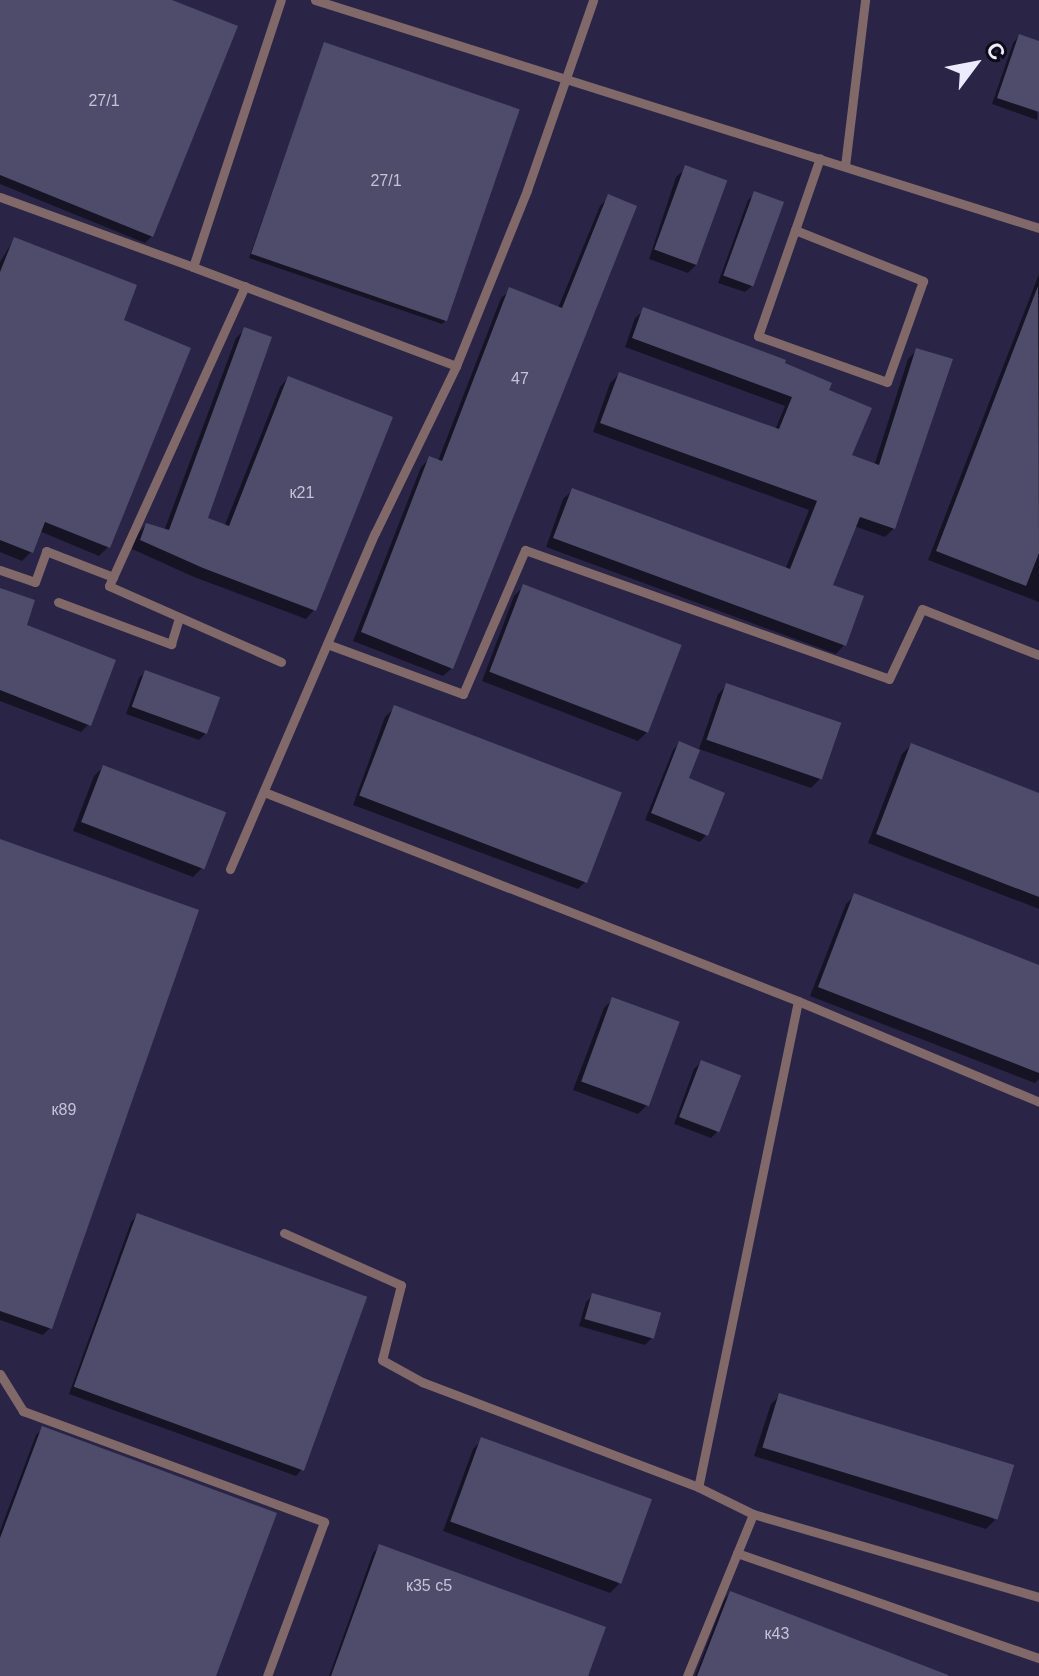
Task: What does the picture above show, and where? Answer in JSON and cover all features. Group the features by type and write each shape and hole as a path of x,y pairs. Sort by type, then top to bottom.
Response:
{"lane":[{"path":"193,267 281,0"},
{"path":"315,0 565,76 1039,228"},
{"path":"230,869 375,533 456,366 527,190 593,0"},
{"path":"845,166 865,0"},
{"path":"795,230 923,281 887,382 758,336 820,158"},
{"path":"0,197 456,366"},
{"path":"245,286 109,586 281,662"},
{"path":"327,644 463,694 525,550 889,679 922,609 1039,655"},
{"path":"0,570 35,582 46,551 113,577"},
{"path":"58,602 171,644 179,617"},
{"path":"264,792 798,1001 1039,1102"},
{"path":"698,1487 798,1001"},
{"path":"284,1233 401,1285 382,1360 422,1382 698,1487 753,1514 1039,1597"},
{"path":"0,1374 23,1411 324,1522 267,1676"},
{"path":"687,1676 753,1514"},
{"path":"737,1553 1039,1658"}],"shaded area":[{"path":"0,0 1039,0 1039,1676 0,1676"}],"building":[{"path":"0,0 172,0 238,26 153,237 0,175"},
{"path":"1019,34 1039,41 1039,112 997,98"},
{"path":"324,42 520,109 447,321 251,254"},
{"path":"685,165 727,180 697,265 654,250"},
{"path":"754,191 784,202 753,287 723,276"},
{"path":"608,194 637,206 453,669 361,632 429,456 442,461 509,287 562,308"},
{"path":"14,237 137,285 124,320 191,348 110,548 45,522 33,553 0,540 0,272"},
{"path":"1038,286 1039,553 1026,586 936,551"},
{"path":"643,307 786,360 785,363 832,383 829,390 872,408 852,455 879,465 916,348 953,359 895,529 860,517 833,585 864,596 846,646 553,538 572,488 790,569 817,501 600,423 619,372 779,429 792,397 632,338"},
{"path":"244,327 272,337 208,518 229,526 288,376 393,417 316,611 140,540 146,523 169,530"},
{"path":"523,584 682,645 648,733 489,672"},
{"path":"0,588 35,600 27,625 116,660 91,726 0,690"},
{"path":"145,670 220,697 207,734 132,707"},
{"path":"726,683 841,723 822,779 706,740"},
{"path":"394,705 622,792 587,883 359,796"},
{"path":"679,741 700,750 689,778 725,793 708,836 651,813"},
{"path":"911,743 1039,793 1039,897 876,834"},
{"path":"103,765 226,812 204,869 81,822"},
{"path":"0,839 199,910 52,1329 0,1311"},
{"path":"854,893 1039,965 1039,1073 818,987"},
{"path":"612,997 680,1022 649,1106 581,1082"},
{"path":"701,1060 741,1075 719,1132 679,1117"},
{"path":"137,1213 367,1297 304,1471 74,1387"},
{"path":"592,1293 661,1313 654,1339 585,1319"},
{"path":"779,1393 1014,1465 998,1519 762,1448"},
{"path":"42,1426 277,1513 216,1676 0,1676 0,1538"},
{"path":"481,1437 652,1499 621,1584 450,1522"},
{"path":"379,1544 606,1627 588,1676 331,1676"},
{"path":"730,1591 948,1675 948,1676 697,1676"}]}
